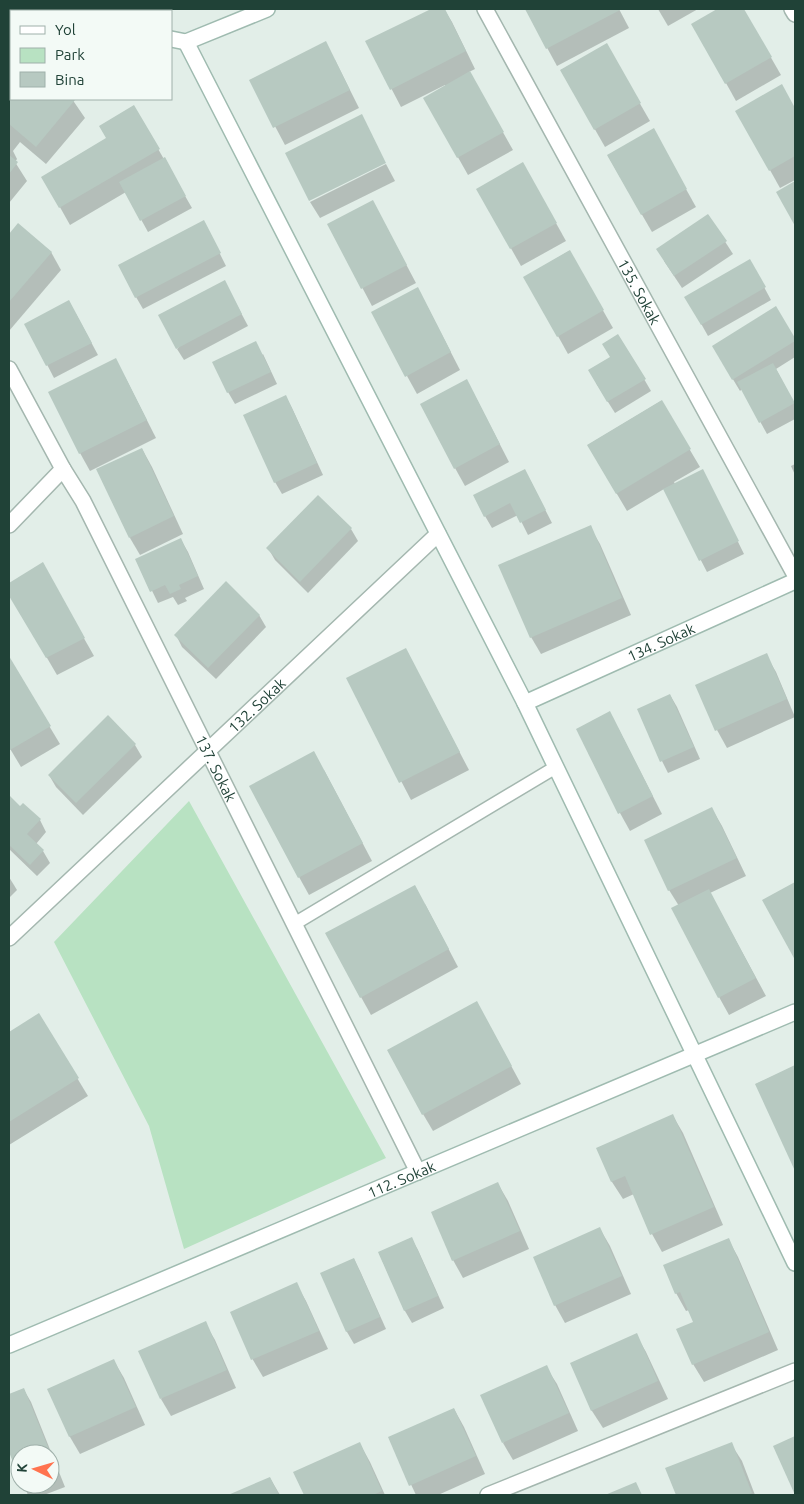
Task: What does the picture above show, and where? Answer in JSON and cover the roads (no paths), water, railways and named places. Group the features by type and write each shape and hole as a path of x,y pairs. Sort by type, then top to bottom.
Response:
{"street":[{"path":"268,9 179,41 525,702 795,1263"},
{"name":"135. Sokak","path":"484,9 795,575"},
{"path":"792,9 795,14"},
{"name":"137. Sokak","path":"9,369 63,470 83,501 418,1172"},
{"path":"9,525 63,470"},
{"name":"132. Sokak","path":"9,938 438,534"},
{"name":"134. Sokak","path":"525,702 795,581"},
{"name":"112. Sokak","path":"9,1345 795,1012"},
{"path":"488,1495 795,1370"}],"lane":[{"path":"294,924 556,767"}]}
